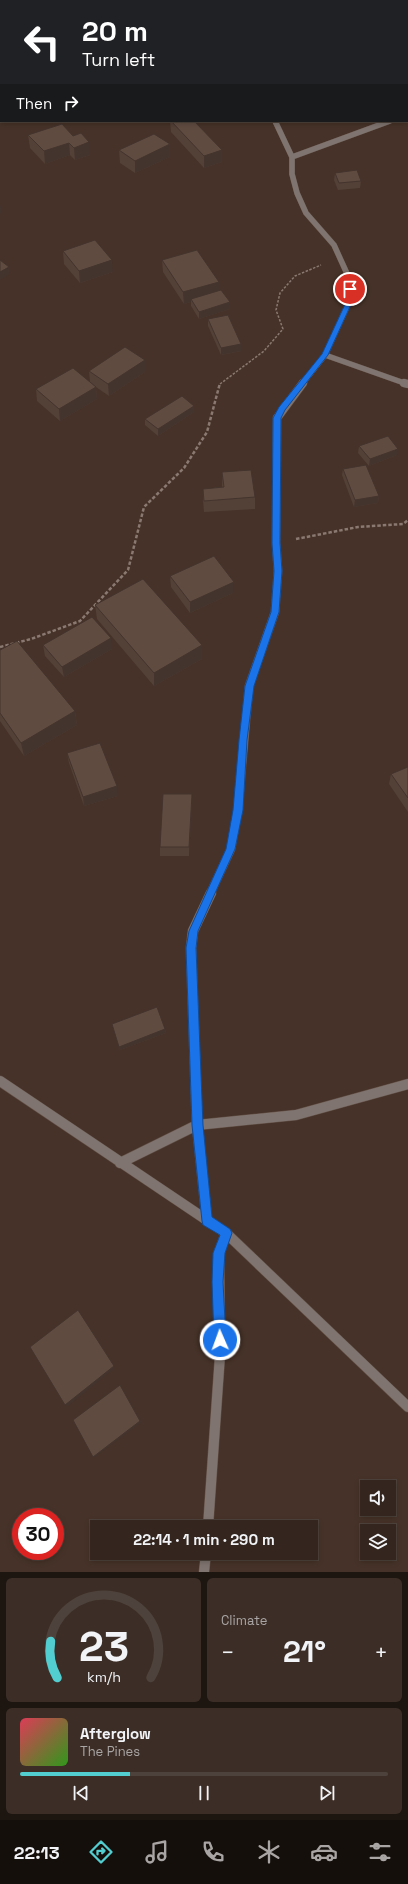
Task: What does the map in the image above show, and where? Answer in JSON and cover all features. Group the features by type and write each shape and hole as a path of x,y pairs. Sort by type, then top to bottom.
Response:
{"street":[{"path":"207,1221 197,1125 191,948 194,931 230,849 232,841 238,810 243,740 249,686 275,612 278,571 276,543 277,418 282,409 325,355 350,300 349,278 334,245 306,213 297,193 292,174 292,157 275,122"},
{"path":"292,157 387,122"},
{"path":"325,355 408,384"},
{"path":"0,1081 226,1233 408,1407"},
{"path":"120,1163 197,1125 296,1115 408,1084"},
{"path":"208,1520 220,1354 218,1282 219,1253 226,1233"},
{"path":"204,1572 205,1560"}],"path":[{"path":"0,646 31,639 80,621 128,570 144,508 184,468 207,432 220,382 264,351 283,329 276,310 280,293 295,276 333,259 334,245"},
{"path":"276,543 358,527 403,524 408,520"}],"building":[{"path":"172,122 195,122 222,150 204,156"},
{"path":"62,124 73,136 81,133 89,142 74,148 69,143 44,151 28,135"},
{"path":"154,134 170,144 135,161 119,150"},
{"path":"357,170 361,181 339,183 335,173"},
{"path":"95,240 112,260 79,271 63,251"},
{"path":"197,250 219,282 183,292 162,260"},
{"path":"0,260 9,267 0,272"},
{"path":"221,290 230,302 199,312 191,299"},
{"path":"228,315 241,344 221,348 208,319"},
{"path":"125,347 145,360 108,384 89,371"},
{"path":"73,368 96,387 59,409 36,389"},
{"path":"182,396 194,406 158,429 145,419"},
{"path":"388,436 398,449 370,459 359,446"},
{"path":"366,465 379,496 355,500 343,469"},
{"path":"251,470 255,497 204,501 203,489 224,487 222,472"},
{"path":"214,556 234,582 190,602 170,576"},
{"path":"143,579 202,645 154,673 95,605"},
{"path":"92,617 111,638 62,667 43,645"},
{"path":"17,641 75,711 21,743 0,713 0,650"},
{"path":"100,743 117,786 83,797 67,753"},
{"path":"408,767 408,798 391,774"},
{"path":"163,794 192,794 189,847 160,847"},
{"path":"157,1007 165,1029 119,1047 112,1024"},
{"path":"78,1310 114,1366 65,1405 30,1347"},
{"path":"120,1385 140,1421 93,1457 73,1420"}],"route":[{"path":"220,1340 218,1282 219,1253 226,1233 207,1221 197,1125 191,948 194,931 230,849 238,810 243,740 249,686 275,612 278,571 276,543 277,418 282,409 325,355 350,300 350,289"}]}
